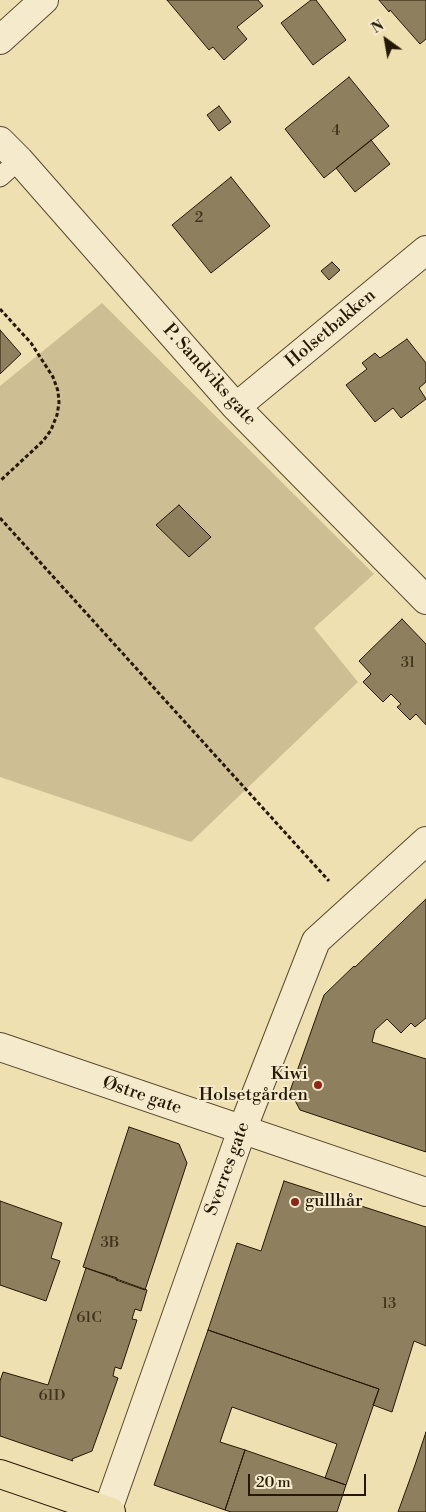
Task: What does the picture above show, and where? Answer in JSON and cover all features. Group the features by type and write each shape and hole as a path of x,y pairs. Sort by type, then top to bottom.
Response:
{"main road":[{"path":"0,1474 108,1512"}],"street":[{"path":"0,40 44,0"},
{"name":"P. Sandviks gate","path":"6,159 236,407 426,600"},
{"name":"Holsetbakken","path":"236,407 426,250"},
{"name":"Sverres gate","path":"108,1512 242,1130 316,941 426,841"},
{"name":"Østre gate","path":"0,1047 426,1192"}],"path":[{"path":"0,309 31,343 53,377 58,391 59,403 54,423 43,441 0,480"},
{"path":"0,518 353,908"}],"shaded area":[{"path":"102,303 374,574 314,628 358,682 191,842 0,777 0,386"}],"building":[{"path":"167,0 258,0 263,6 237,27 247,39 224,60 213,47 209,50"},
{"path":"311,0 316,0 346,40 313,65 281,23"},
{"path":"379,0 426,0 426,39 420,44"},
{"path":"349,77 389,126 324,178 285,129"},
{"path":"219,106 231,122 219,131 207,115"},
{"path":"371,140 390,164 355,192 336,168"},
{"path":"231,177 270,226 211,273 172,225"},
{"path":"332,262 340,270 329,280 321,271"},
{"path":"0,330 21,354 0,374"},
{"path":"407,339 426,363 426,382 419,388 426,399 401,418 393,408 375,422 346,385 367,369 362,363 375,353 380,358"},
{"path":"179,505 211,537 189,557 156,525"},
{"path":"402,619 426,644 426,725 416,714 410,720 397,707 401,704 391,694 383,702 363,682 371,674 359,661"},
{"path":"426,899 426,1018 415,1027 411,1023 401,1033 387,1019 375,1030 372,1042 426,1059 426,1152 300,1110 290,1091 324,995"},
{"path":"129,1127 179,1144 187,1163 145,1290 116,1280 117,1278 83,1267"},
{"path":"284,1181 426,1227 426,1346 414,1341 392,1412 373,1405 379,1389 208,1330 237,1243 261,1251"},
{"path":"0,1201 62,1223 51,1258 60,1261 46,1301 0,1285"},
{"path":"86,1268 147,1290 141,1311 135,1309 132,1319 137,1320 121,1369 115,1367 113,1376 118,1378 92,1451 72,1459 73,1461 0,1436 0,1381 3,1372 48,1385"},
{"path":"208,1330 379,1389 346,1485 325,1478 337,1444 232,1407 220,1442 245,1450 225,1510 154,1485"},
{"path":"426,1432 426,1512 398,1512 415,1465"},
{"path":"245,1450 346,1485 337,1512 231,1512 225,1510"}],"place":[{"name":"Kiwi Holsetgården","path":"318,1085"},
{"name":"gullhår","path":"295,1202"}]}
